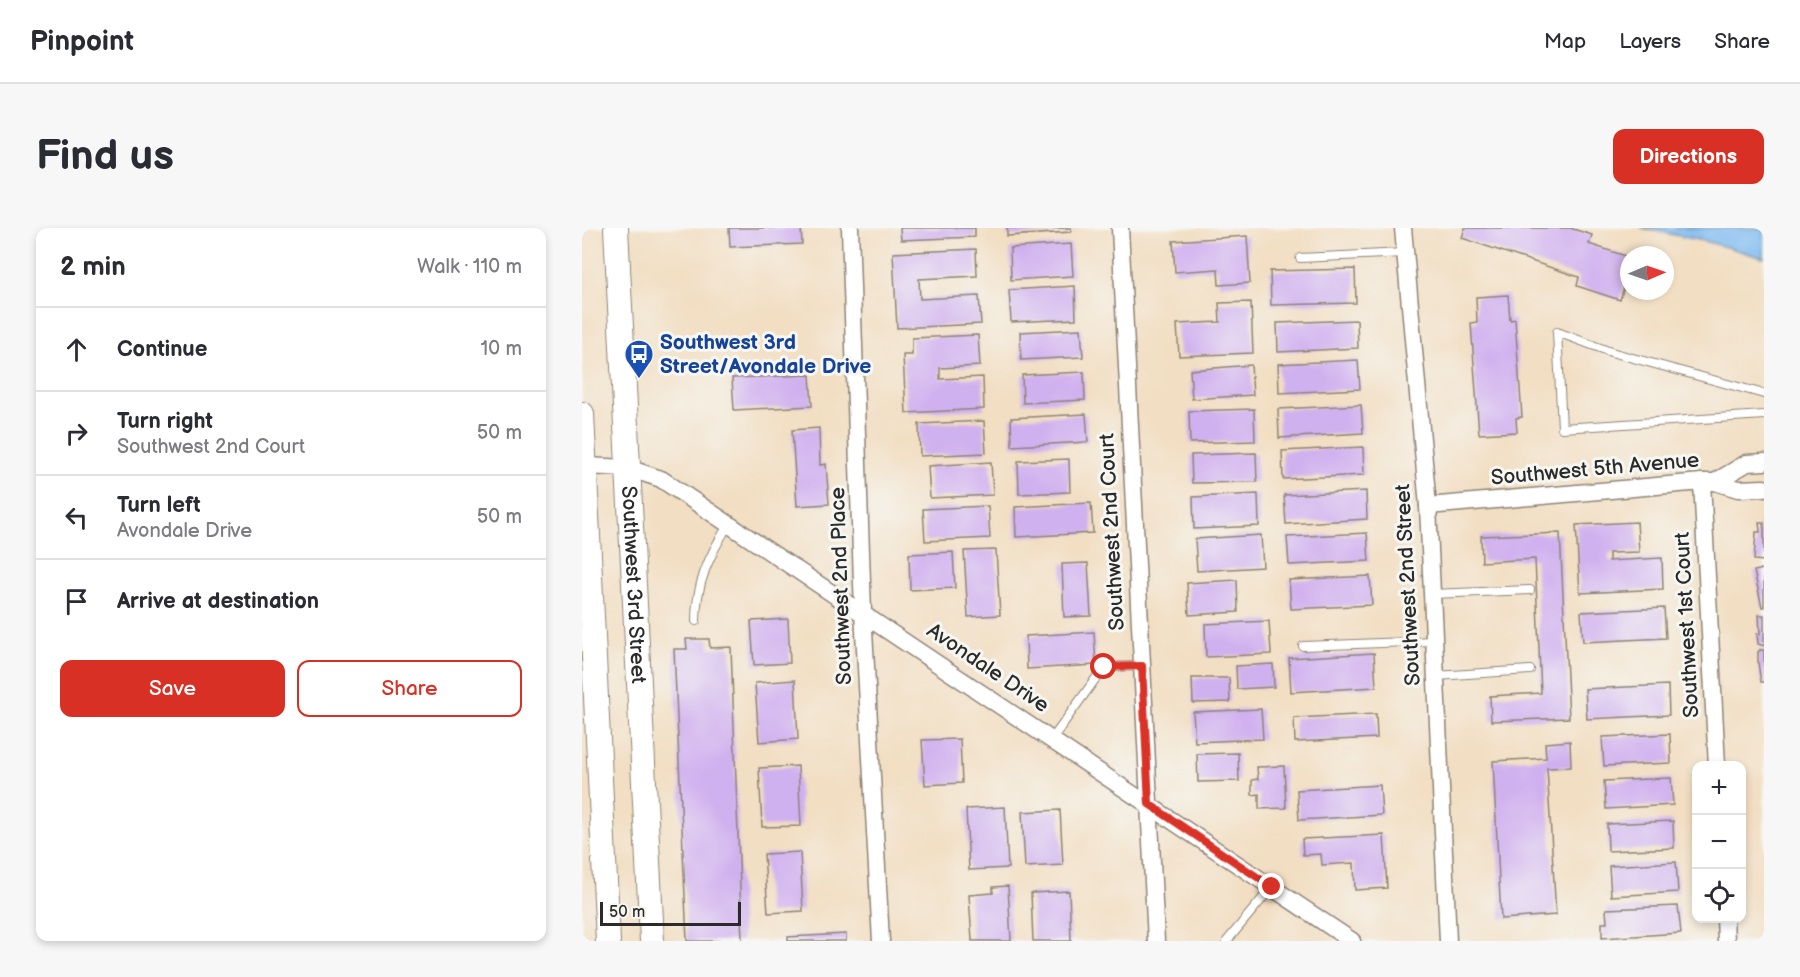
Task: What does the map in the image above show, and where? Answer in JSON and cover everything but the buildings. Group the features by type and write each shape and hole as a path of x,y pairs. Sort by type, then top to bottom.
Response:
{"street":[{"name":"Southwest 3rd Street","path":"616,228 652,941"},
{"name":"Southwest 2nd Place","path":"850,228 863,612 881,941"},
{"name":"Southwest 2nd Court","path":"1120,228 1156,941"},
{"name":"Southwest 2nd Street","path":"1403,228 1428,506 1448,941"},
{"name":"Southwest 3rd Street","path":"582,414 608,941"},
{"path":"1709,482 1747,463 1764,462"},
{"name":"Avondale Drive","path":"583,465 628,468 661,479 1352,941"},
{"name":"Southwest 5th Avenue","path":"1428,506 1709,482 1738,489 1764,488"},
{"name":"Southwest 1st Court","path":"1709,482 1717,761"},
{"path":"1738,489 1764,497"},
{"path":"1725,923 1726,941"}],"lane":[{"path":"1300,258 1405,253"},
{"path":"1764,394 1611,352 1557,332 1562,428 1764,415"},
{"path":"696,621 696,599 701,578 712,551 729,524"},
{"path":"1432,594 1530,590"},
{"path":"1303,646 1434,641"},
{"path":"1052,739 1104,667 1142,666"},
{"path":"1436,676 1530,670"},
{"path":"1227,941 1272,887"}],"water":[{"path":"1641,228 1764,228 1764,258 1709,242"}],"place":[{"name":"Southwest 3rd Street/Avondale Drive","path":"639,380"}],"route":[{"path":"1104,667 1142,666 1149,804 1272,887"}]}
